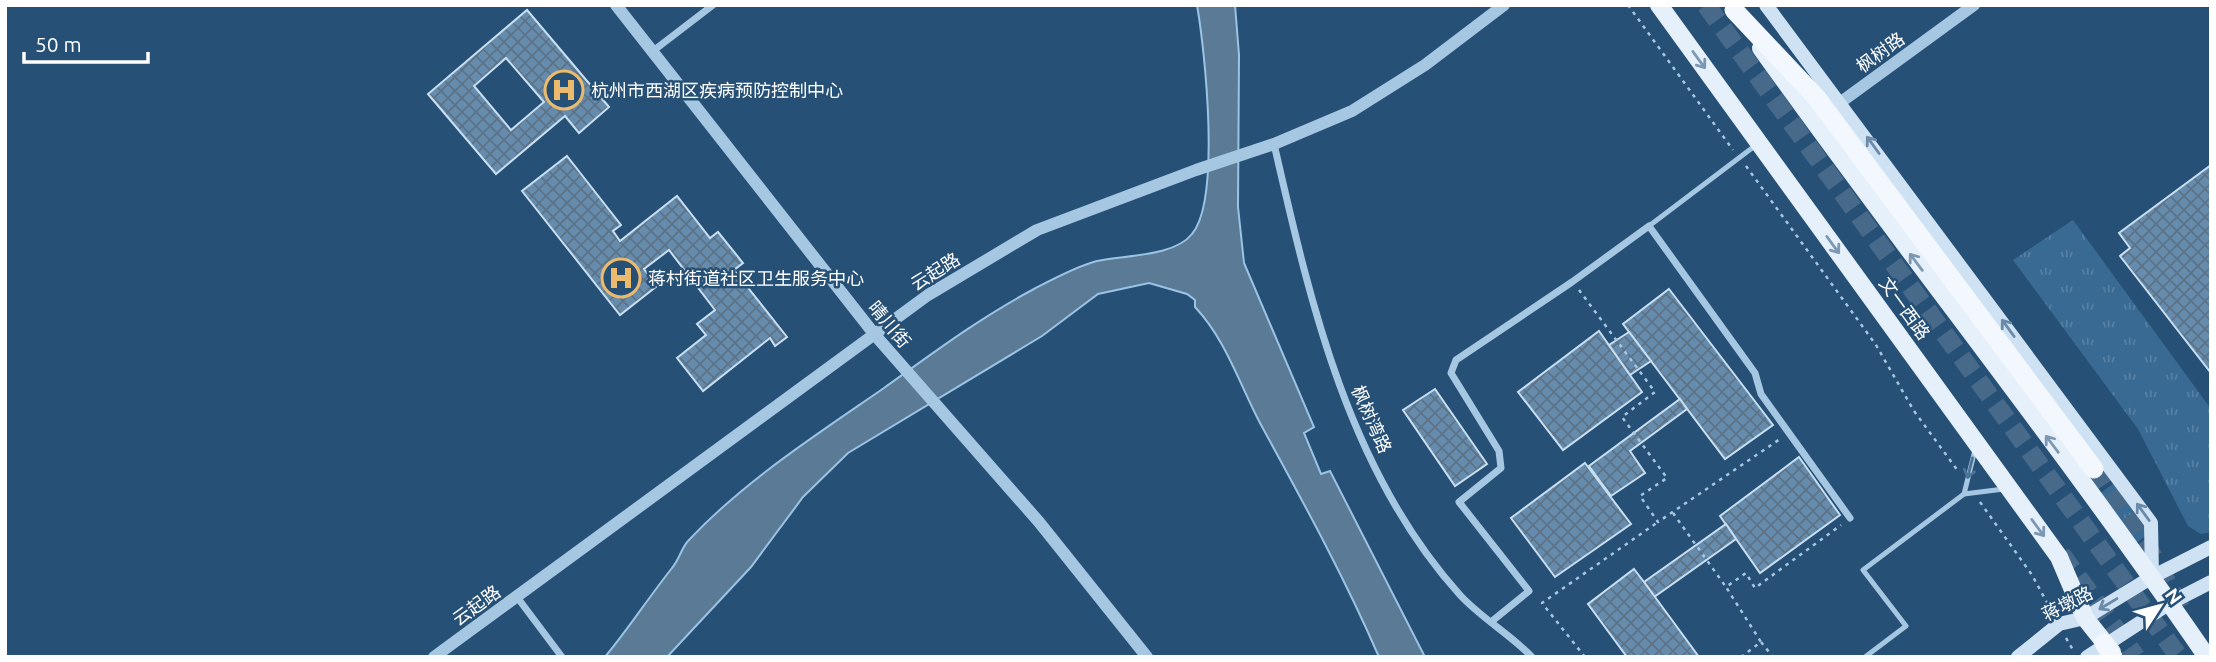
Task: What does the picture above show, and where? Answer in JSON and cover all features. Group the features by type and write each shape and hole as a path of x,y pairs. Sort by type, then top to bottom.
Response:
{"highway":[{"path":"1732,8 1816,97 2094,469"}],"main road":[{"name":"文一西路","path":"1659,5 2059,557 2085,618 2110,653"},
{"path":"1766,5 1841,102 2151,523 2152,577"},
{"name":"文一西路","path":"1732,8 1874,206 2152,577 2207,657"},
{"name":"蒋墩路","path":"2018,657 2059,624 2085,618 2152,577 2211,547"},
{"path":"2087,657 2110,653 2170,603 2211,582"}],"street":[{"name":"晴川街","path":"616,5 875,335 1039,522 1145,656"},
{"path":"653,51 713,5"},
{"name":"云起路","path":"435,657 928,295 1037,230 1196,170 1274,144 1352,111 1425,65 1504,5"},
{"name":"枫树路","path":"1841,102 1974,5"},
{"name":"枫树湾路","path":"1274,144 1323,342 1373,462 1414,534 1461,595 1491,622 1507,631 1532,657"},
{"path":"1491,622 1529,591 1460,502 1500,468 1499,451 1451,373 1456,360 1649,226 1755,373 1761,394 1850,519"},
{"path":"517,597 562,657"}],"lane":[{"path":"1649,226 1759,143"},
{"path":"1964,494 1977,443"},
{"path":"1865,657 1906,626 1863,570 1964,494 2010,488"}],"path":[{"path":"1629,5 1876,345 1914,411 1966,483"},
{"path":"1572,282 1655,392 1622,417 1667,478 1640,496 1658,522"},
{"path":"1585,657 1542,603 1789,433"},
{"path":"1973,493 2032,575 2077,657"},
{"path":"1672,512 1773,657"},
{"path":"1726,587 1745,573 1755,588 1850,519"},
{"path":"1741,657 1761,642"}],"green space":[{"path":"2073,220 2211,409 2211,532 2201,534 2188,526 2138,429 2013,260"},
{"path":"2121,478 2156,528 2135,544 2099,494"}],"shaded area":[{"path":"1197,5 1235,5 1239,55 1238,207 1244,263 1314,427 1304,433 1321,474 1330,471 1425,657 1379,657 1322,538 1260,423 1224,348 1195,307 1195,300 1187,294 1149,283 1098,294 1042,336 848,453 803,497 751,567 667,657 605,657 674,565 688,541 733,498 807,441 995,311 1034,289 1089,263 1161,251 1184,242 1192,234 1201,216 1208,159 1207,89"}],"building":[{"name":"杭州市西湖区疾病预防控制中心","path":"527,10 609,107 579,133 565,116 496,174 428,94","holes":["506,58 544,102 511,130 474,86"]},
{"name":"蒋村街道社区卫生服务中心","path":"567,156 621,225 613,231 620,241 677,196 710,238 718,232 743,263 734,270 787,337 775,346 770,338 703,391 677,358 706,335 697,324 715,310 669,250 644,269 657,286 620,315 522,191"},
{"path":"2211,165 2211,373 2120,256 2130,248 2119,233"},
{"path":"1669,289 1773,425 1725,459 1623,324"},
{"path":"1599,331 1642,392 1563,450 1518,392"},
{"path":"1629,332 1651,361 1630,375 1609,345"},
{"path":"1435,389 1487,464 1455,486 1403,410"},
{"path":"1680,399 1687,409 1630,451 1645,473 1611,496 1589,466"},
{"path":"1799,457 1840,515 1760,573 1720,516"},
{"path":"1585,463 1631,524 1555,577 1511,518"},
{"path":"1726,524 1736,539 1654,597 1644,582"},
{"path":"1634,569 1699,657 1627,657 1588,604"}],"tunnel":[{"path":"1706,5 2179,657"},
{"path":"2094,469 2150,551 2185,616"},
{"path":"2061,554 2136,657"}],"place":[{"name":"杭州市西湖区疾病预防控制中心","path":"564,90"},
{"name":"蒋村街道社区卫生服务中心","path":"621,278"}]}
